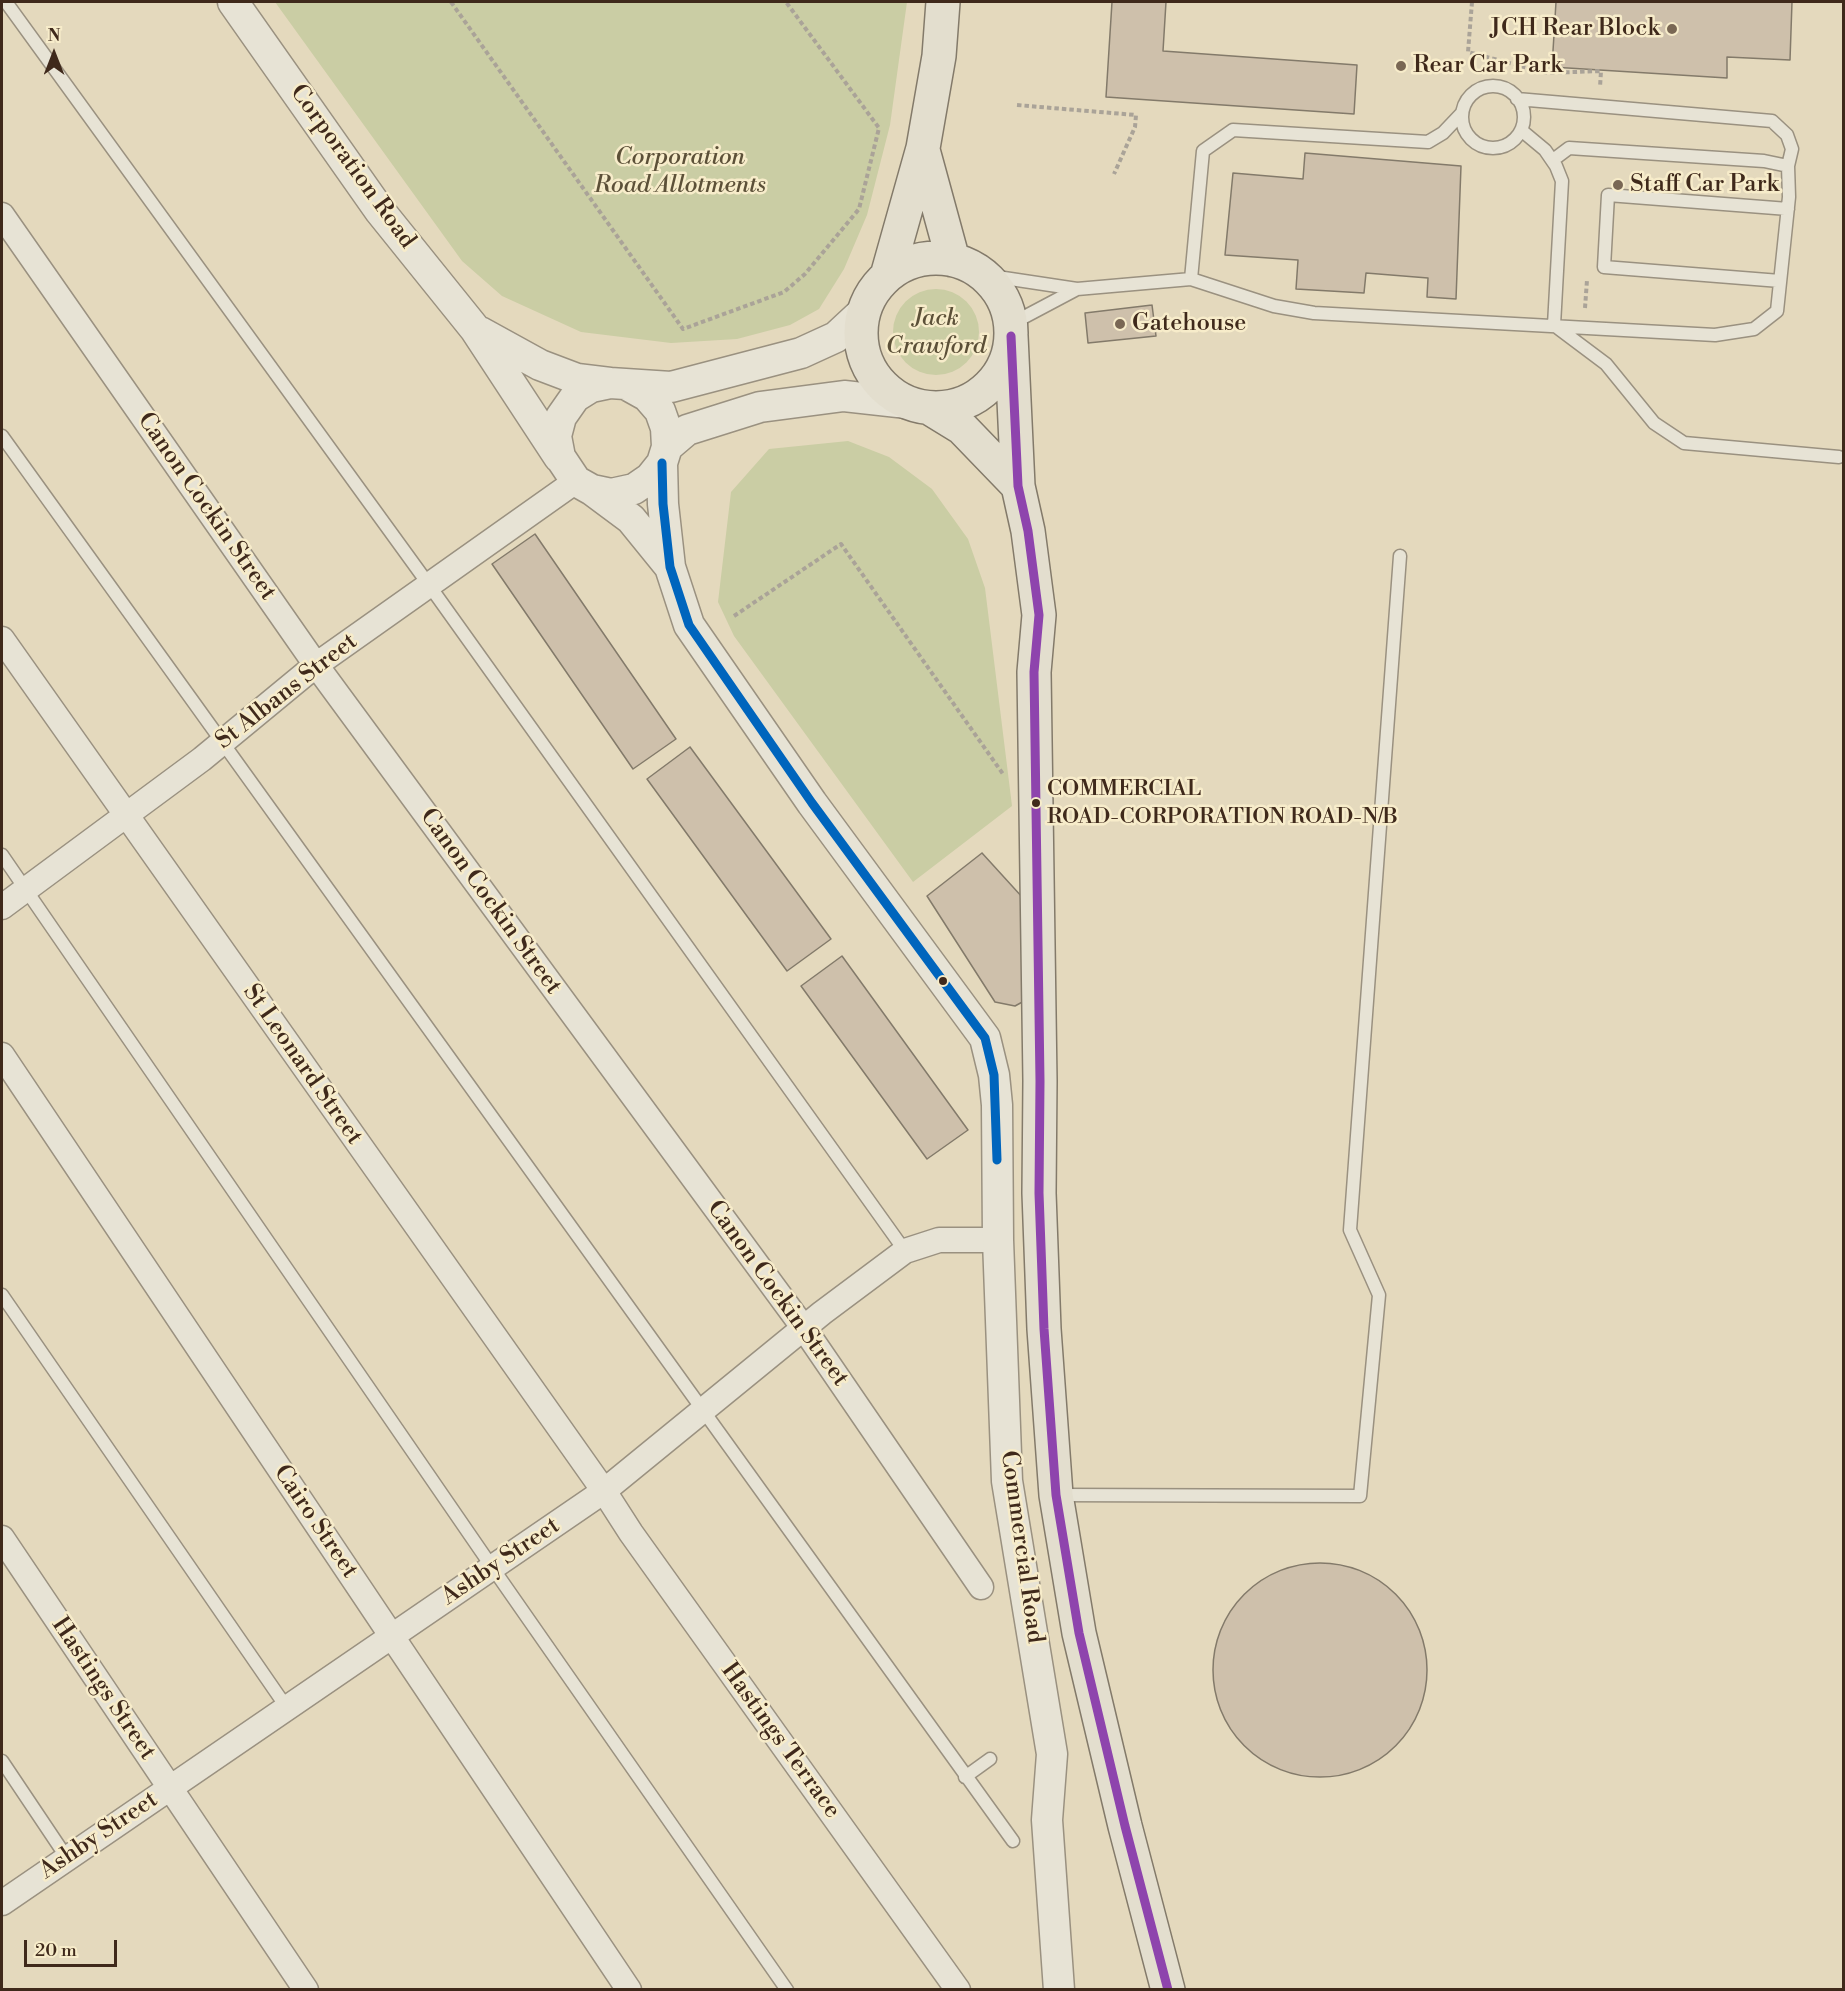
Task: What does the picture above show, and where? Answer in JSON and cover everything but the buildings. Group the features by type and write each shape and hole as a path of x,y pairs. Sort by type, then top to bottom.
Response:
{"highway":[{"path":"887,276 923,148 939,56 943,2"},
{"path":"923,148 953,260"},
{"path":"919,406 968,402 991,386 1006,362 1011,330 1000,295 984,275 953,260 932,259 908,264 887,276 869,299 861,335 870,369 886,390 962,428 1018,486"},
{"name":"Commercial Road","path":"1011,330 1018,486 1028,531 1039,615 1034,672 1041,1081 1039,1193 1044,1329 1056,1495 1079,1633 1125,1826 1168,1989"}],"street":[{"name":"Corporation Road","path":"232,2 380,211 475,329 576,476 631,519 670,567"},
{"name":"Canon Cockin Street","path":"2,215 316,664 803,1328 981,1587"},
{"name":"Corporation Road","path":"475,329 540,365 578,379 620,385 671,387 801,353 836,337 865,310"},
{"name":"Corporation Road","path":"576,476 556,436 561,417 575,397 591,387 620,385 647,396 660,411 666,428 664,455 670,567 689,626 812,803 960,1004"},
{"path":"576,476 611,494 634,489 650,478 664,455 687,430 760,406 844,396 919,406"},
{"name":"St Albans Street","path":"2,907 222,742 316,664 429,585 576,476"},
{"name":"St Leonard Street","path":"2,639 604,1491"},
{"name":"Commercial Road","path":"960,1004 985,1038 994,1075 1007,1481 1052,1754 1047,1820 1059,1989"},
{"name":"Cairo Street","path":"2,1054 629,1989"},
{"name":"Ashby Street","path":"2,1903 604,1491 803,1328 905,1251 939,1240 998,1240"},
{"name":"Hastings Terrace","path":"604,1491 631,1533 958,1989"},
{"name":"Hastings Street","path":"2,1538 306,1989"}],"lane":[{"path":"6,2 429,585 905,1251"},
{"path":"1191,279 1203,151 1233,130 1428,142 1443,133 1462,113 1471,96 1487,87 1505,89 1517,99 1523,114 1521,130 1508,144 1499,148 1479,146 1465,132 1462,113"},
{"path":"984,275 1077,289 1191,279 1274,306 1314,313 1715,335 1754,329 1777,311 1788,209 1788,166 1792,149 1787,135 1772,121 1517,99"},
{"path":"1521,130 1545,150 1553,160 1562,182 1554,325"},
{"path":"1553,160 1569,148 1764,161 1788,166"},
{"path":"1780,281 1604,267 1608,195 1788,209"},
{"path":"1011,330 1077,289"},
{"path":"1554,325 1606,364 1654,423 1684,443 1839,458"},
{"path":"2,436 701,1411 1013,1841"},
{"path":"1056,1495 1360,1496 1379,1295 1350,1230 1400,556"},
{"path":"2,855 492,1568 787,1989"},
{"path":"2,1295 287,1708"},
{"path":"965,1777 990,1759"},
{"path":"2,1761 67,1858"}],"path":[{"path":"451,2 683,330 784,292 805,274 859,209 879,128 786,2"},
{"path":"1017,105 1136,115 1135,127 1114,174"},
{"path":"735,616 841,544 1004,774 1035,772"}],"green space":[{"name":"Corporation Road Allotments","path":"275,2 907,2 890,125 867,215 844,269 819,309 790,325 737,339 671,343 581,332 502,296 462,261"},
{"name":"Jack Crawford","path":"936,289 960,296 972,308 979,332 972,356 960,368 936,375 912,368 900,356 893,332 900,308 912,296"},
{"path":"848,441 889,457 932,489 968,539 985,588 1012,806 913,882 734,636 718,602 731,492 769,449"}],"transit line":[{"path":"1011,336 1018,486 1028,531 1039,615 1034,672 1040,1081 1039,1193 1044,1329 1056,1495 1079,1633 1125,1826 1168,1990"},
{"path":"662,463 663,504 670,567 689,625 812,803 985,1038 994,1075 997,1160"}],"place":[{"name":"JCH Rear Block","path":"1672,29"},
{"name":"Rear Car Park","path":"1401,66"},
{"name":"Staff Car Park","path":"1618,185"},
{"name":"Gatehouse","path":"1120,324"},
{"name":"COMMERCIAL ROAD-CORPORATION ROAD-N/B","path":"1036,803"}]}
